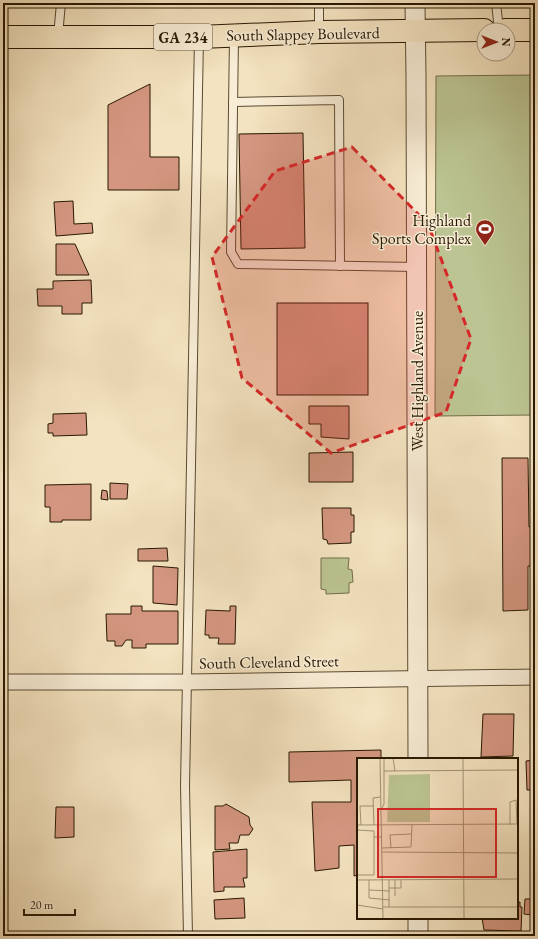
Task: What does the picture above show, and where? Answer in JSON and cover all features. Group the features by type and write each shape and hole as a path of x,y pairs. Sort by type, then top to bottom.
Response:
{"main road":[{"name":"South Slappey Boulevard","path":"3,37 199,37 319,32 476,30"},
{"path":"516,30 535,30"}],"street":[{"name":"West Highland Avenue","path":"415,3 418,758"},
{"name":"South Cleveland Street","path":"3,682 187,682 535,677"},
{"path":"418,919 418,936"}],"lane":[{"path":"58,38 61,3"},
{"path":"319,3 319,32"},
{"path":"496,3 498,22"},
{"path":"234,35 231,252 238,264 417,267"},
{"path":"188,936 185,786 199,37"},
{"path":"233,102 339,100 340,266"}],"highlighted area":[{"path":"352,147 428,224 471,339 446,412 331,453 242,378 212,257 275,171"}],"green space":[{"name":"Highland Sports Complex","path":"535,75 535,415 435,416 436,76"},
{"path":"321,558 349,558 348,569 352,570 353,582 349,583 349,593 326,594 326,590 321,589"}],"building":[{"path":"150,84 150,157 179,157 179,190 108,190 108,105"},
{"path":"303,133 305,248 241,249 239,134"},
{"path":"73,201 74,224 92,223 93,233 56,236 54,202"},
{"path":"56,244 75,244 89,275 56,275"},
{"path":"91,280 92,303 82,303 82,314 62,314 62,306 38,306 37,289 53,289 53,281"},
{"path":"277,303 368,303 368,395 277,395"},
{"path":"309,406 349,406 349,439 321,437 321,424 309,424"},
{"path":"86,413 87,435 53,436 53,433 48,433 48,424 53,423 53,414"},
{"path":"353,452 353,482 309,482 309,453"},
{"path":"502,458 528,458 529,527 535,527 535,566 528,566 528,610 503,611"},
{"path":"110,483 128,484 127,499 110,499"},
{"path":"91,484 91,520 62,520 62,522 50,522 50,507 45,507 45,485"},
{"path":"102,490 107,491 108,500 101,499"},
{"path":"322,508 351,508 351,515 354,515 354,532 351,532 351,543 328,544 327,540 323,539"},
{"path":"167,548 168,561 138,561 138,549"},
{"path":"153,566 178,568 177,605 153,603"},
{"path":"131,606 142,606 142,611 178,611 178,644 146,644 146,648 132,648 132,640 126,640 122,646 115,646 115,641 107,641 106,614 131,614"},
{"path":"230,606 236,606 235,644 218,644 219,638 209,638 209,635 205,635 206,610 230,611"},
{"path":"483,714 514,714 513,756 481,757"},
{"path":"381,750 381,758 357,758 357,875 354,876 354,845 339,846 339,868 315,871 312,802 351,802 351,780 289,782 289,752"},
{"path":"535,760 535,790 527,790 526,761"},
{"path":"226,804 249,817 250,825 253,829 249,835 240,835 238,843 229,843 230,849 215,850 215,806 223,806"},
{"path":"56,807 74,807 74,837 55,838"},
{"path":"247,849 247,878 243,878 245,887 224,887 224,891 214,892 213,852"},
{"path":"244,898 245,918 215,919 214,900"},
{"path":"525,899 533,899 532,915 524,914"},
{"path":"518,902 520,902 520,907 522,907 521,931 484,930 482,919 518,919"}],"place":[{"name":"Highland Sports Complex","path":"485,246"}]}
